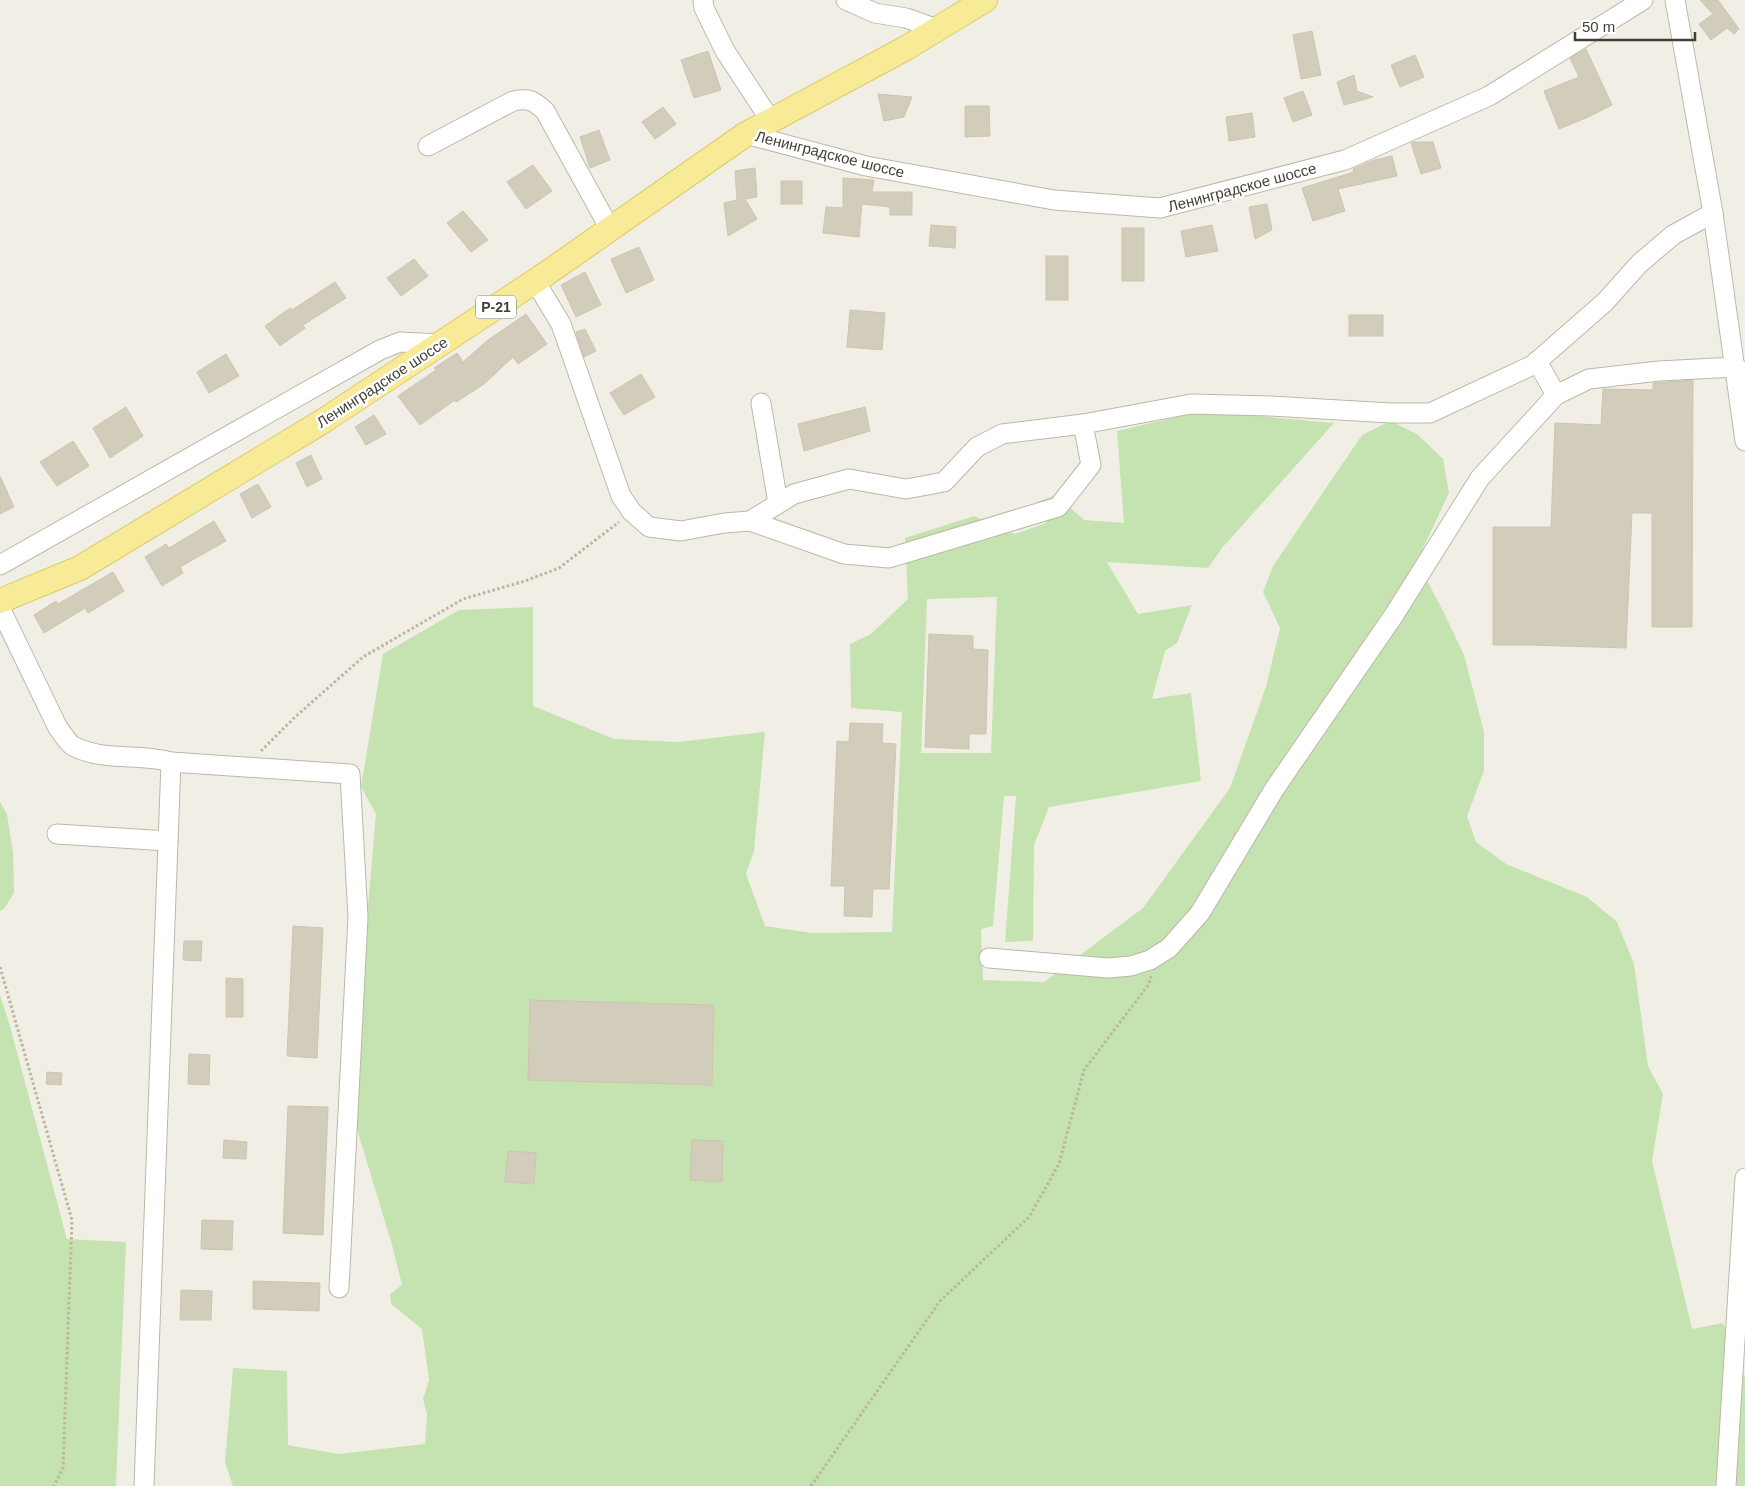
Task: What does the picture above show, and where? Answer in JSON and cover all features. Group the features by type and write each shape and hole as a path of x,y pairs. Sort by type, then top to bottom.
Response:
{"main road":[{"name":"Ленинградское шоссе","path":"0,601 80,568 320,423 535,281 746,134 937,29 985,0"}],"street":[{"path":"703,0 704,8 725,51 771,121"},
{"path":"846,0 874,14 906,18 937,29"},
{"name":"Ленинградское шоссе","path":"746,134 866,166 1045,198 1160,208 1345,160 1489,96 1644,0"},
{"path":"1675,0 1740,370 1745,441"},
{"path":"428,146 513,101 525,98 535,102 545,111 610,229"},
{"path":"535,281 561,324 620,496 632,512 649,527 681,531 750,520 794,494 849,479 906,488 944,482 977,447 1002,434 1083,424 1191,404 1430,413 1533,365 1605,302 1639,264 1673,235 1713,213"},
{"path":"0,565 380,350 400,342 440,344"},
{"path":"1538,361 1556,395"},
{"path":"989,958 1108,968 1131,966 1156,956 1169,948 1200,913 1275,788 1394,615 1480,478 1556,395 1589,379 1658,371 1740,370"},
{"path":"761,403 778,503"},
{"path":"750,520 844,554 889,558 1058,508 1091,465 1083,424"},
{"path":"0,608 58,728 72,746 95,754 159,759 171,762 350,774 358,917 339,1288"},
{"path":"144,1486 171,762"},
{"path":"57,834 168,841"},
{"path":"1726,1486 1745,1178"}],"path":[{"path":"244,767 294,718 363,656 463,599 525,581 559,568 632,512"},
{"path":"811,1486 940,1301 1029,1217 1059,1164 1084,1070 1149,984 1156,956"},
{"path":"0,967 72,1220 63,1468 54,1486"}],"green space":[{"path":"1203,411 1334,423 1222,548 1208,568 1107,562 1138,614 1192,605 1177,643 1165,651 1152,699 1191,693 1201,781 1049,807 1034,845 1033,941 1005,942 1016,796 1004,796 993,926 981,929 983,980 1044,982 1143,908 1230,788 1266,687 1280,628 1263,592 1273,566 1362,435 1390,421 1417,434 1443,459 1449,493 1417,561 1464,655 1484,732 1484,771 1467,816 1476,842 1506,864 1587,897 1617,922 1634,964 1648,1066 1663,1094 1652,1161 1692,1329 1723,1323 1745,1378 1745,1486 233,1486 225,1462 233,1368 287,1371 288,1445 338,1454 425,1444 427,1414 423,1399 429,1380 422,1329 391,1304 390,1294 402,1285 357,1129 365,941 376,814 361,787 383,654 459,610 533,607 533,706 614,739 678,742 765,732 754,851 746,874 765,926 812,933 892,932 902,712 851,708 850,644 871,634 908,599 905,538 974,516 1015,534 1046,523 1037,502 1056,495 1084,520 1124,523 1117,431","holes":["997,597 991,753 921,753 927,599"]},
{"path":"0,802 7,814 13,853 14,893 4,909 0,911"},
{"path":"0,995 67,1239 126,1242 116,1486 0,1486"}],"building":[{"path":"1700,0 1718,0 1739,29 1734,34 1727,28 1711,40 1699,24 1713,14"},
{"path":"1312,31 1321,75 1301,79 1293,35"},
{"path":"1586,49 1612,105 1559,129 1544,91 1579,77 1570,58"},
{"path":"708,51 721,90 694,98 681,60"},
{"path":"1415,55 1424,77 1400,87 1391,65"},
{"path":"1354,75 1357,91 1373,97 1344,105 1337,82"},
{"path":"1303,91 1312,115 1293,122 1284,98"},
{"path":"878,94 912,97 904,117 884,121"},
{"path":"965,106 989,106 990,136 965,137"},
{"path":"663,107 676,124 655,139 642,122"},
{"path":"1252,113 1255,137 1229,141 1226,117"},
{"path":"599,130 610,160 590,168 580,137"},
{"path":"1433,142 1441,168 1421,174 1411,143"},
{"path":"1392,156 1397,176 1338,189 1345,211 1313,221 1302,188 1354,172 1353,169 1374,160"},
{"path":"533,165 552,191 526,209 507,182"},
{"path":"755,168 757,197 745,199 757,219 728,236 724,203 737,200 735,171"},
{"path":"843,178 874,180 872,192 912,192 912,215 890,215 890,207 862,204 859,237 823,233 826,207 843,208"},
{"path":"781,181 802,181 802,204 781,204"},
{"path":"1267,204 1272,230 1255,239 1249,207"},
{"path":"463,211 488,240 471,252 447,223"},
{"path":"931,225 956,227 955,248 929,246"},
{"path":"1212,225 1218,251 1186,257 1181,231"},
{"path":"1122,228 1144,228 1144,281 1122,281"},
{"path":"639,247 654,280 626,293 611,259"},
{"path":"1046,256 1068,256 1068,300 1046,300"},
{"path":"414,259 428,276 401,296 387,278"},
{"path":"585,272 601,305 576,317 561,285"},
{"path":"335,282 346,298 303,325 305,328 280,346 265,326 290,308 292,310"},
{"path":"850,310 885,313 882,350 847,347"},
{"path":"526,314 547,344 518,364 513,357 484,384 456,402 455,400 420,425 398,396 457,353 463,362 488,340"},
{"path":"1349,315 1383,315 1383,336 1349,336"},
{"path":"585,329 596,351 584,357 576,332"},
{"path":"226,354 239,376 209,393 197,372"},
{"path":"641,374 655,397 624,415 610,393"},
{"path":"1693,380 1692,627 1652,627 1652,513 1632,513 1626,648 1493,645 1493,527 1551,527 1555,423 1601,425 1603,389 1653,390 1653,383"},
{"path":"126,407 143,436 110,458 93,428"},
{"path":"865,407 870,431 804,451 798,424"},
{"path":"374,415 386,434 366,445 355,427"},
{"path":"73,441 89,466 57,486 40,462"},
{"path":"311,455 322,479 307,487 296,463"},
{"path":"0,476 14,507 0,514"},
{"path":"258,484 271,507 252,518 240,494"},
{"path":"214,521 226,541 180,567 183,573 162,586 145,557 166,544 169,548"},
{"path":"113,572 124,591 88,613 85,608 44,633 34,615 56,601 58,604"},
{"path":"929,634 973,636 973,649 988,650 986,734 969,734 969,749 925,747"},
{"path":"850,723 883,724 882,743 896,744 889,889 873,889 872,917 844,916 845,886 831,886 837,741 849,742"},
{"path":"293,926 323,928 317,1058 287,1056"},
{"path":"184,941 202,941 201,961 183,960"},
{"path":"226,978 243,979 243,1017 226,1017"},
{"path":"530,1000 714,1005 712,1085 528,1080"},
{"path":"189,1054 210,1055 209,1085 188,1084"},
{"path":"47,1072 62,1073 61,1085 46,1084"},
{"path":"288,1106 328,1107 323,1235 283,1233"},
{"path":"224,1140 247,1142 246,1159 223,1158"},
{"path":"692,1140 723,1141 722,1182 690,1180"},
{"path":"508,1151 536,1153 534,1184 505,1182"},
{"path":"202,1220 233,1221 232,1250 201,1249"},
{"path":"253,1281 320,1283 319,1311 253,1309"},
{"path":"181,1290 212,1291 211,1320 180,1320"}]}
